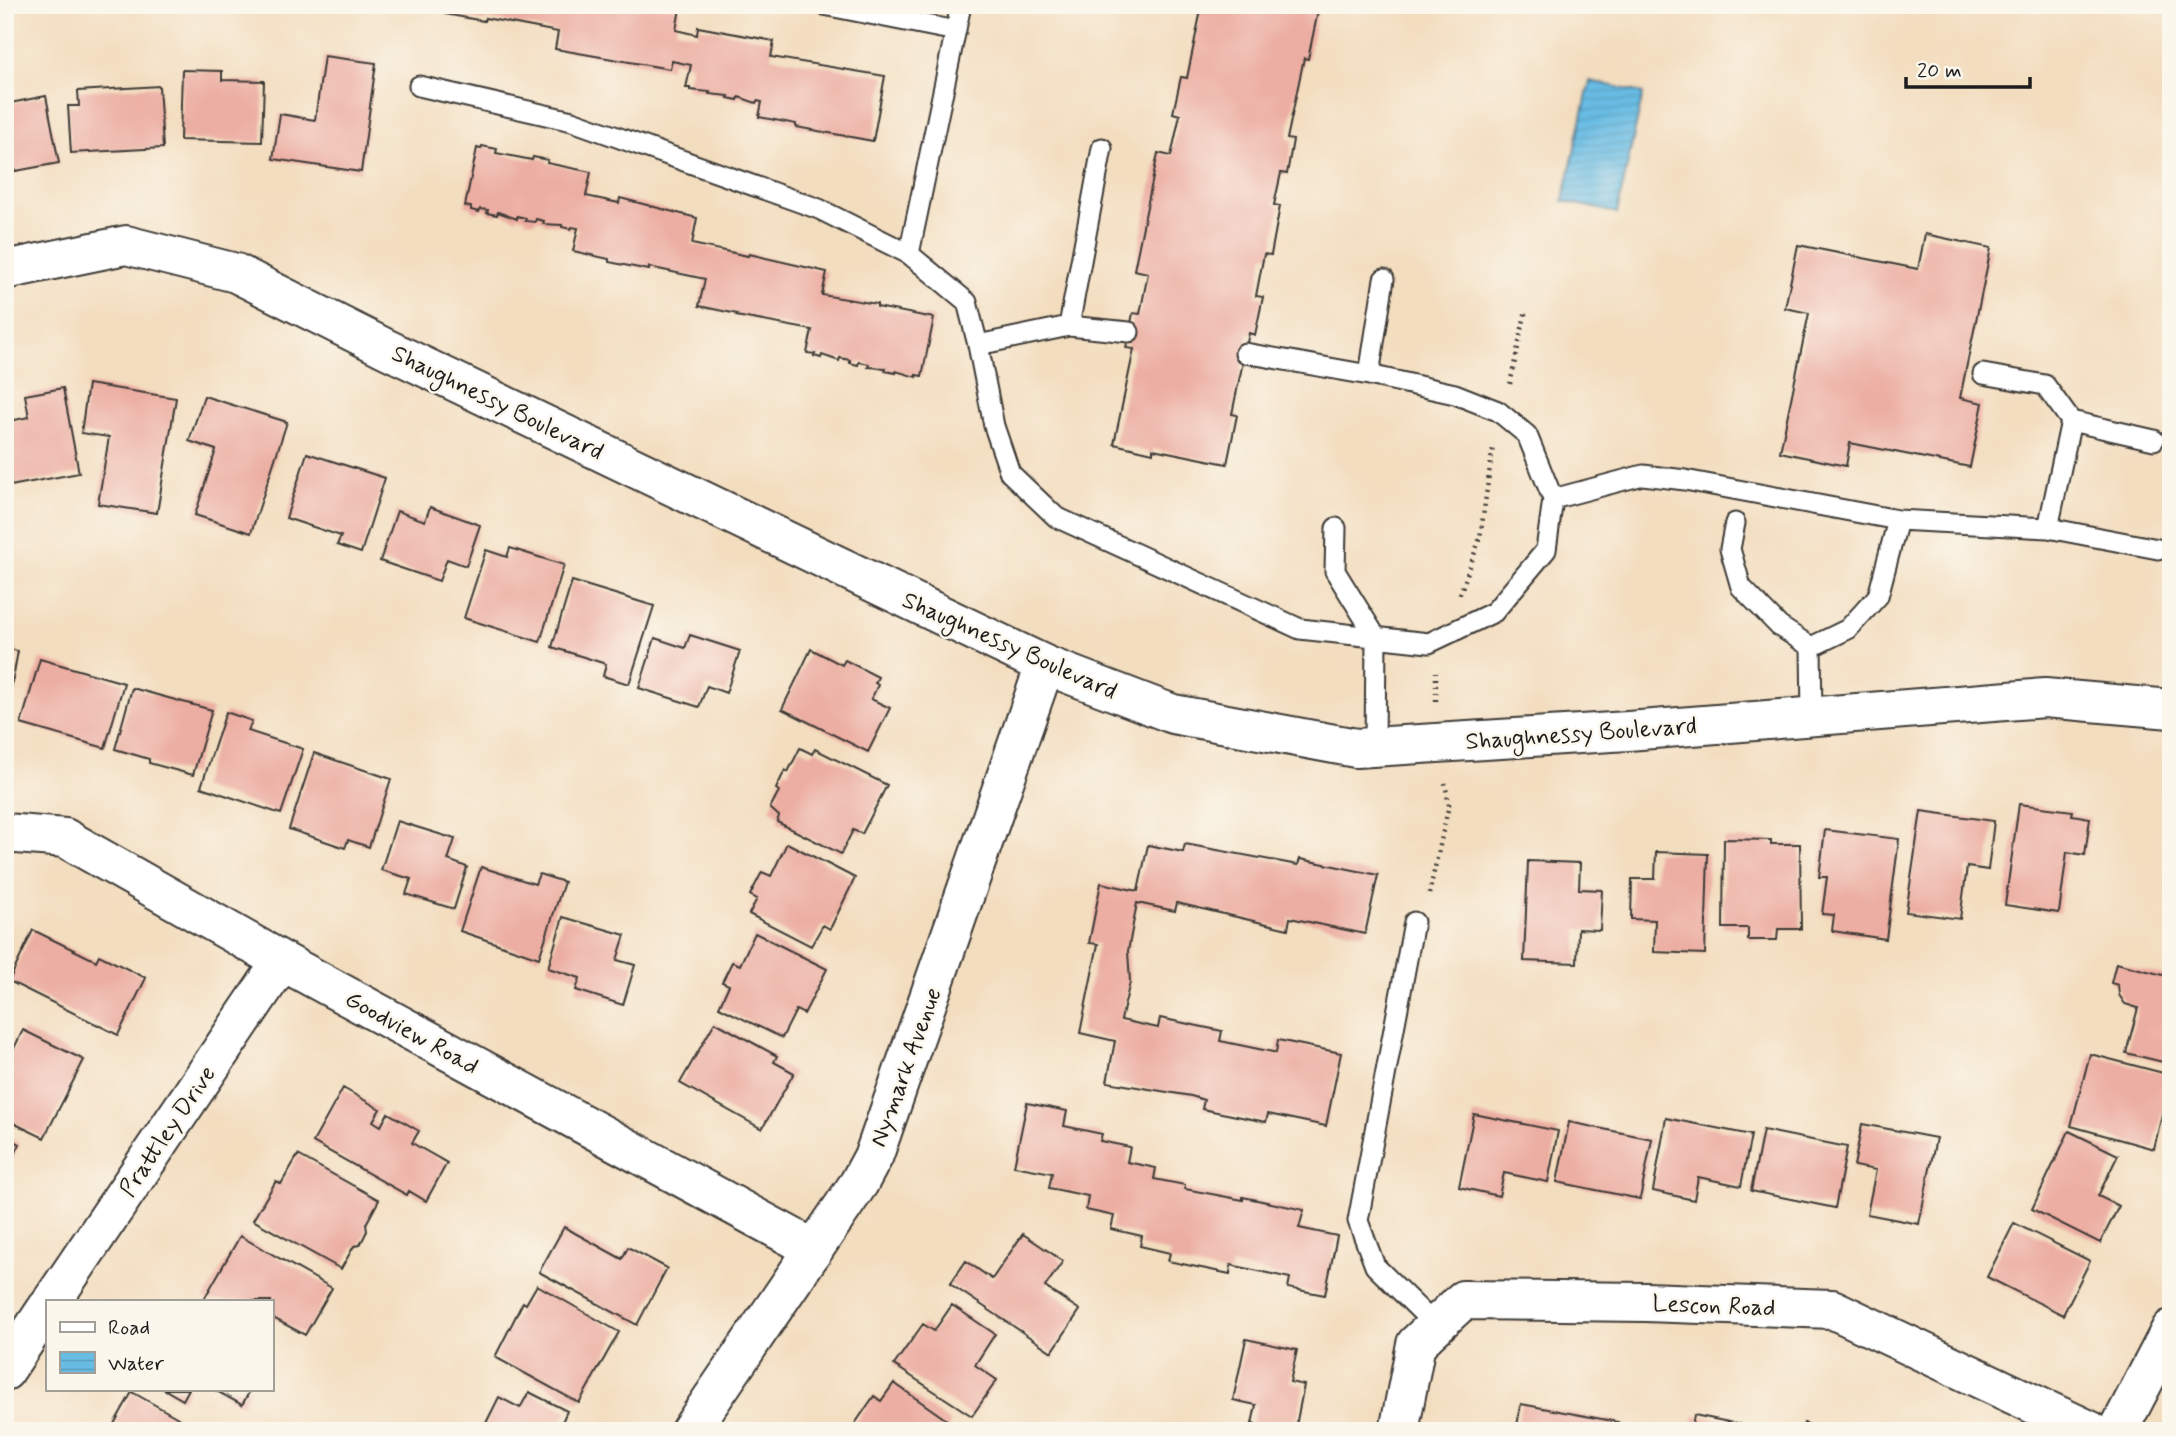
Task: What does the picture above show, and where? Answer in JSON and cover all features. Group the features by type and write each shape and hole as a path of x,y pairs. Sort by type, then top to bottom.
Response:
{"street":[{"name":"Shaughnessy Boulevard","path":"5,270 126,245 236,273 387,349 1045,665 1173,714 1356,748 2045,698 2171,709"},
{"name":"Nymark Avenue","path":"690,1431 859,1183 886,1125 1045,665"},
{"name":"Goodview Road","path":"5,833 65,838 282,961 814,1249"},
{"name":"Prattley Drive","path":"53,1300 282,961"},
{"name":"Lescon Road","path":"1399,1431 1416,1344 1462,1300 1646,1302 1832,1309 2091,1431"},
{"path":"5,1371 46,1310"},
{"path":"2118,1431 2171,1329"}],"lane":[{"path":"824,5 956,32"},
{"path":"909,254 961,5"},
{"path":"419,86 572,121 819,209 909,254 967,302 993,426 1010,473 1055,517 1300,629 1429,643 1494,612 1546,550 1553,499 1527,435 1498,411 1455,394 1245,353"},
{"path":"1069,326 1102,148"},
{"path":"1368,375 1384,279"},
{"path":"978,345 1069,326 1129,332"},
{"path":"1983,374 2045,385 2071,421 2154,440"},
{"path":"2048,528 2071,421"},
{"path":"1553,499 1643,475 1685,480 1898,520 2048,528 2158,549"},
{"path":"1811,647 1847,629 1878,596 1898,520"},
{"path":"1735,523 1730,549 1741,587 1780,626 1811,647"},
{"path":"1336,528 1335,571 1376,638 1374,747"},
{"path":"1811,647 1812,716"},
{"path":"1414,922 1357,1221 1375,1266 1435,1325"}],"path":[{"path":"1458,598 1480,538"},
{"path":"1436,670 1436,711"},
{"path":"1414,922 1426,909 1449,805 1445,778"}],"water":[{"path":"1590,81 1643,93 1617,213 1563,201"}],"building":[{"path":"447,5 661,5 680,9 676,30 697,35 698,27 774,41 771,57 885,76 873,141 796,127 796,124 759,117 762,102 690,90 686,88 691,65 672,61 670,69 555,49 558,32 485,18 484,21 445,14"},
{"path":"1202,5 1293,5 1318,11 1308,59 1304,58 1287,139 1293,140 1287,174 1281,173 1274,205 1280,206 1271,255 1264,254 1256,296 1263,297 1255,335 1249,333 1232,414 1237,415 1227,464 1114,444 1134,349 1126,348 1133,313 1140,314 1148,273 1134,270 1158,153 1171,156 1180,115 1173,113 1181,77 1187,78"},
{"path":"324,56 376,63 361,172 273,159 280,114 315,120"},
{"path":"182,70 222,71 222,80 264,81 262,142 180,140"},
{"path":"159,86 163,148 71,153 68,106 79,106 78,91"},
{"path":"46,96 59,163 5,173 5,104"},
{"path":"482,146 497,149 496,153 532,160 533,157 548,160 547,163 591,172 586,196 619,203 620,198 697,218 692,244 827,272 822,295 877,304 877,307 934,318 922,376 885,371 886,368 868,367 869,364 859,362 858,365 850,363 850,360 840,358 839,361 807,353 812,330 699,306 705,279 609,262 609,259 573,251 578,228 543,224 544,221 536,219 535,222 525,221 526,218 517,216 517,219 498,212 497,215 487,213 488,210 471,210 471,207 465,206 477,148 481,149"},
{"path":"1925,234 1991,248 1960,398 1983,403 1970,467 1850,443 1846,466 1780,452 1809,313 1785,308 1798,245 1918,269"},
{"path":"88,384 176,398 157,513 98,504 109,437 81,433"},
{"path":"63,388 79,473 5,487 5,422 29,417 25,395"},
{"path":"204,396 287,422 251,533 195,515 216,450 189,441"},
{"path":"307,453 385,478 361,553 337,545 341,536 286,518"},
{"path":"430,507 480,525 466,566 447,559 439,581 380,561 397,511 425,521"},
{"path":"510,548 564,565 540,642 464,618 486,550 507,557"},
{"path":"572,581 654,606 629,684 603,676 606,664 552,647"},
{"path":"690,635 740,651 726,693 707,686 699,707 639,688 655,638 685,648"},
{"path":"5,648 18,651 7,711 5,711"},
{"path":"811,649 842,665 845,660 878,677 875,683 878,685 871,699 890,708 868,752 782,709"},
{"path":"40,659 124,683 105,748 21,724"},
{"path":"132,688 212,710 193,775 149,763 149,759 115,749"},
{"path":"226,712 252,721 248,731 303,749 281,814 201,787"},
{"path":"800,748 812,754 815,749 887,785 862,834 853,830 841,854 777,822 779,816 770,808 779,791 776,789 785,770 788,772"},
{"path":"314,753 391,779 369,847 348,840 345,848 289,829"},
{"path":"2019,804 2073,811 2072,815 2090,818 2085,855 2067,852 2059,913 2005,905"},
{"path":"1921,811 1994,821 1988,870 1967,867 1960,919 1906,912"},
{"path":"397,821 455,839 448,860 467,867 454,909 406,894 411,879 381,870"},
{"path":"1825,830 1899,839 1886,939 1832,931 1834,915 1822,914 1827,877 1819,877"},
{"path":"1724,839 1800,844 1801,929 1778,929 1777,940 1748,940 1748,928 1723,928"},
{"path":"787,843 855,878 830,929 823,925 811,946 749,914 757,899 750,895 762,872 771,876"},
{"path":"1185,844 1298,865 1300,859 1378,875 1365,934 1290,918 1288,929 1177,903 1175,911 1137,903 1128,951 1130,982 1121,1020 1158,1028 1160,1018 1222,1031 1220,1041 1276,1053 1278,1040 1341,1053 1326,1126 1268,1114 1266,1122 1202,1109 1204,1100 1191,1096 1107,1082 1115,1041 1080,1033 1098,944 1089,943 1101,883 1138,891 1148,845 1183,852"},
{"path":"1656,852 1708,854 1705,954 1654,952 1655,920 1631,919 1632,879 1655,879"},
{"path":"1528,861 1580,863 1579,889 1602,890 1600,930 1578,929 1577,963 1524,961"},
{"path":"481,867 535,884 539,874 564,882 539,958 460,931"},
{"path":"563,917 625,935 617,960 635,965 623,1005 576,990 580,978 548,968"},
{"path":"33,930 96,961 99,955 146,978 118,1035 9,981"},
{"path":"755,933 827,969 804,1014 796,1010 782,1038 719,1007 729,985 722,982 732,962 740,965"},
{"path":"2116,963 2171,977 2171,1064 2126,1053 2138,1008 2125,1004 2119,995 2118,985 2111,983"},
{"path":"715,1022 777,1056 774,1062 794,1073 762,1129 680,1083"},
{"path":"23,1030 84,1060 44,1138 5,1119 5,1066"},
{"path":"2090,1054 2171,1075 2154,1149 2071,1126"},
{"path":"343,1088 380,1109 373,1121 381,1126 388,1113 419,1131 412,1143 447,1163 426,1201 409,1191 407,1195 313,1142"},
{"path":"1027,1103 1067,1111 1064,1126 1102,1134 1100,1141 1130,1147 1127,1162 1156,1168 1154,1179 1185,1185 1185,1189 1243,1200 1243,1197 1304,1210 1299,1228 1337,1236 1325,1295 1288,1288 1290,1278 1231,1265 1230,1274 1168,1261 1170,1253 1140,1246 1142,1236 1111,1229 1114,1216 1086,1210 1088,1196 1049,1188 1052,1173 1014,1166"},
{"path":"1474,1114 1558,1131 1548,1182 1504,1173 1499,1196 1459,1187"},
{"path":"1666,1118 1751,1135 1741,1186 1698,1177 1694,1200 1653,1191"},
{"path":"1569,1122 1652,1139 1640,1199 1557,1182"},
{"path":"1862,1124 1936,1138 1919,1224 1867,1214 1876,1170 1854,1166"},
{"path":"1763,1130 1847,1147 1835,1208 1751,1191"},
{"path":"2069,1131 2118,1155 2098,1196 2119,1206 2100,1243 2032,1209"},
{"path":"5,1136 20,1144 5,1174"},
{"path":"298,1155 379,1200 366,1224 367,1231 360,1245 354,1246 341,1269 253,1220 276,1181 281,1184"},
{"path":"2014,1223 2090,1261 2063,1315 1987,1277"},
{"path":"564,1227 622,1259 628,1247 667,1268 637,1325 539,1272"},
{"path":"1023,1234 1063,1261 1045,1287 1080,1310 1052,1352 950,1284 966,1261 992,1279"},
{"path":"240,1236 332,1288 305,1335 273,1318 273,1300 204,1299"},
{"path":"537,1285 619,1332 579,1403 495,1357 523,1302 526,1304"},
{"path":"952,1305 995,1334 975,1365 997,1380 972,1416 894,1365 923,1324 934,1331"},
{"path":"1246,1339 1297,1350 1290,1382 1304,1385 1295,1431 1252,1424 1256,1405 1233,1400"},
{"path":"894,1383 951,1423 946,1431 850,1431 874,1396 881,1401"},
{"path":"166,1390 188,1390 183,1400"},
{"path":"215,1390 250,1390 242,1405"},
{"path":"132,1392 201,1431 110,1431"},
{"path":"529,1392 567,1411 558,1431 482,1431 499,1397 520,1408"},
{"path":"1521,1404 1618,1422 1616,1431 1516,1431"},
{"path":"1694,1415 1744,1425 1743,1431 1691,1431"},
{"path":"1804,1423 1824,1430 1801,1431"}]}
